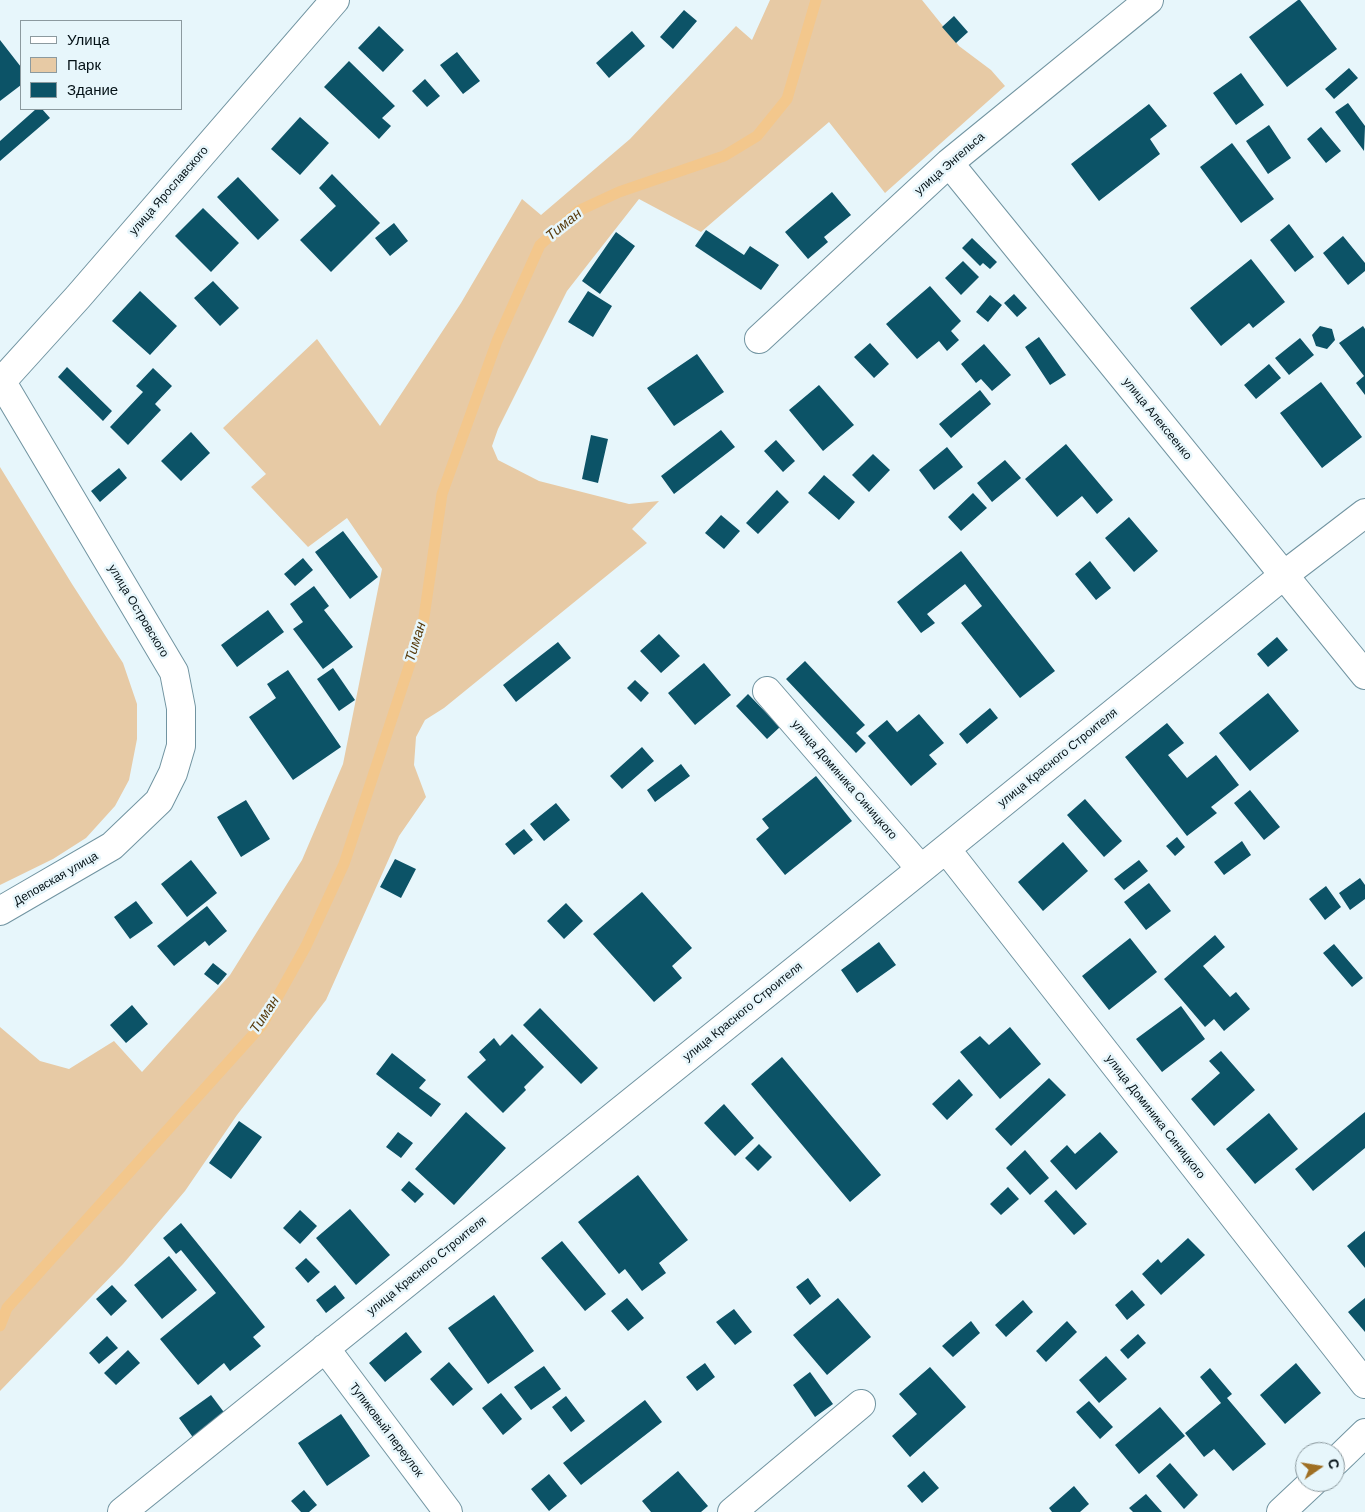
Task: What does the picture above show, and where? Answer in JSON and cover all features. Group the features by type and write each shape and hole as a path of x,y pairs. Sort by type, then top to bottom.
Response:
{"street":[{"name":"улица Ярославского","path":"1,380 84,290 335,0"},
{"name":"улица Энгельса","path":"759,339 948,163 1149,0"},
{"name":"улица Алексеенко","path":"948,163 1365,676"},
{"name":"улица Островского","path":"1,380 174,672 181,708 180,746 172,773 159,801 112,846"},
{"name":"улица Красного Строителя","path":"122,1512 1284,575 1365,513"},
{"name":"улица Доминика Синицкого","path":"767,691 921,869"},
{"name":"Деповская улица","path":"0,911 112,846"},
{"name":"улица Доминика Синицкого","path":"946,849 1365,1384"},
{"name":"Тупиковый переулок","path":"325,1348 448,1512"},
{"path":"732,1512 861,1404"},
{"path":"1345,1452 1365,1433"},
{"path":"1281,1512 1302,1492"}],"green space":[{"path":"770,0 922,0 959,46 991,70 1005,86 885,193 829,122 701,232 639,199 567,291 498,429 492,446 498,460 539,481 629,504 659,501 632,529 647,543 444,708 425,720 416,737 414,765 426,797 399,836 326,1000 237,1115 185,1191 123,1264 0,1391 0,1027 40,1061 69,1069 114,1041 142,1072 230,975 302,860 343,764 382,569 347,518 308,547 251,487 266,474 223,428 317,339 380,426 461,303 522,199 541,215 630,139 736,26 752,40"},
{"path":"0,467 123,663 137,704 137,739 129,780 115,806 86,838 53,859 0,885"}],"building":[{"path":"1300,0 1337,49 1287,87 1249,37"},
{"path":"684,10 697,21 673,49 660,37"},
{"path":"954,16 968,32 956,43 942,27"},
{"path":"379,26 404,50 383,72 358,48"},
{"path":"632,31 645,46 609,78 596,63"},
{"path":"0,40 20,66 20,86 0,101"},
{"path":"457,52 480,81 463,94 440,65"},
{"path":"349,61 395,106 382,118 391,126 379,139 324,87"},
{"path":"1349,68 1358,78 1334,99 1325,89"},
{"path":"1241,73 1264,105 1236,125 1213,93"},
{"path":"425,79 440,96 427,107 412,91"},
{"path":"1348,103 1365,126 1364,151 1335,112"},
{"path":"1149,104 1167,126 1150,139 1160,154 1099,201 1071,164"},
{"path":"35,110 43,110 50,118 0,161 0,141"},
{"path":"300,117 329,143 300,175 271,149"},
{"path":"1269,125 1291,158 1268,174 1246,141"},
{"path":"1321,127 1341,151 1326,163 1307,139"},
{"path":"1232,143 1274,199 1241,223 1200,167"},
{"path":"332,174 380,223 331,272 300,240 336,206 319,188"},
{"path":"238,177 279,220 258,240 217,197"},
{"path":"832,192 851,215 824,237 828,242 808,259 785,232"},
{"path":"203,208 239,243 211,272 175,236"},
{"path":"394,223 408,241 390,256 375,238"},
{"path":"1289,224 1314,257 1295,272 1270,240"},
{"path":"706,230 744,255 750,246 779,265 761,290 695,246"},
{"path":"616,232 635,246 600,294 582,281"},
{"path":"1343,236 1365,263 1365,271 1348,285 1323,253"},
{"path":"972,238 997,262 990,269 983,263 980,266 962,248"},
{"path":"1251,259 1285,302 1253,328 1249,323 1221,346 1190,308"},
{"path":"963,261 979,277 961,295 945,278"},
{"path":"213,281 239,308 220,326 194,298"},
{"path":"930,286 961,321 951,331 959,340 947,351 939,341 917,359 886,324"},
{"path":"140,291 177,326 150,355 112,321"},
{"path":"588,291 612,306 593,337 568,322"},
{"path":"1014,294 1027,308 1017,317 1004,303"},
{"path":"990,295 1002,305 988,322 976,312"},
{"path":"1320,326 1332,329 1335,340 1327,349 1316,346 1312,335"},
{"path":"1363,326 1365,329 1365,395 1356,383 1364,376 1339,343"},
{"path":"1039,337 1066,375 1050,385 1025,347"},
{"path":"1300,338 1314,355 1289,375 1275,358"},
{"path":"870,343 889,364 874,378 854,357"},
{"path":"984,344 1011,375 992,391 981,379 976,383 961,364"},
{"path":"697,354 724,392 674,426 647,388"},
{"path":"1269,364 1281,378 1256,399 1244,385"},
{"path":"67,367 112,411 103,421 58,377"},
{"path":"153,368 172,386 155,404 161,410 128,445 110,427 143,392 136,386"},
{"path":"1321,382 1362,437 1322,468 1280,413"},
{"path":"819,385 854,425 823,451 789,410"},
{"path":"980,390 991,404 951,438 939,424"},
{"path":"721,430 735,447 674,494 661,476"},
{"path":"191,432 210,453 181,481 161,461"},
{"path":"591,435 608,439 598,483 582,479"},
{"path":"776,440 795,461 783,472 764,451"},
{"path":"1066,444 1113,500 1097,514 1082,496 1057,517 1025,479"},
{"path":"947,447 963,467 934,490 919,470"},
{"path":"873,454 890,470 869,492 852,475"},
{"path":"1005,460 1021,478 992,502 977,483"},
{"path":"119,468 127,478 100,502 91,491"},
{"path":"824,475 855,502 839,520 808,493"},
{"path":"777,490 789,502 758,534 746,523"},
{"path":"973,493 987,508 961,531 948,517"},
{"path":"721,515 740,531 724,549 705,533"},
{"path":"1129,517 1158,551 1134,572 1105,538"},
{"path":"343,531 378,577 350,599 315,552"},
{"path":"961,551 1055,671 1020,698 961,623 982,606 965,584 927,614 935,623 921,633 897,602"},
{"path":"303,558 313,570 295,586 284,574"},
{"path":"1090,561 1111,588 1096,600 1075,574"},
{"path":"314,586 329,606 324,610 353,647 323,669 293,629 303,622 290,604"},
{"path":"268,610 284,632 237,667 221,645"},
{"path":"659,634 680,656 661,673 640,651"},
{"path":"1277,637 1288,650 1268,667 1257,654"},
{"path":"558,642 571,658 516,702 503,685"},
{"path":"805,661 865,725 856,733 866,743 856,753 786,679"},
{"path":"704,663 731,695 695,725 668,693"},
{"path":"333,668 355,700 339,711 317,679"},
{"path":"288,670 341,747 293,780 249,717 276,698 267,684"},
{"path":"635,680 649,693 641,702 627,688"},
{"path":"1268,693 1299,731 1250,771 1219,733"},
{"path":"748,694 780,727 767,739 736,706"},
{"path":"990,708 998,718 967,744 959,734"},
{"path":"919,714 944,743 929,755 937,764 911,786 868,736 887,720 897,732"},
{"path":"1167,723 1184,743 1168,755 1187,778 1216,755 1239,785 1211,807 1217,813 1187,836 1125,757"},
{"path":"642,747 654,761 622,789 610,776"},
{"path":"681,764 690,776 655,802 647,790"},
{"path":"816,776 852,821 785,875 756,839 769,828 762,819"},
{"path":"1250,790 1280,827 1264,840 1234,803"},
{"path":"1085,799 1122,841 1104,857 1067,815"},
{"path":"246,800 270,839 241,857 217,817"},
{"path":"556,803 570,820 544,841 530,824"},
{"path":"524,829 533,840 514,855 505,844"},
{"path":"1177,837 1185,847 1175,856 1166,846"},
{"path":"1242,841 1251,855 1224,875 1214,862"},
{"path":"1063,842 1088,871 1043,911 1018,882"},
{"path":"395,859 416,869 401,898 380,887"},
{"path":"191,860 217,893 187,917 161,884"},
{"path":"1139,860 1148,871 1124,890 1114,879"},
{"path":"1360,878 1365,885 1365,899 1350,910 1339,893"},
{"path":"1149,883 1171,911 1146,930 1124,902"},
{"path":"1326,886 1341,907 1325,920 1309,899"},
{"path":"642,892 692,948 672,966 682,978 654,1002 593,934"},
{"path":"136,901 153,923 130,939 114,917"},
{"path":"566,903 583,921 564,939 547,921"},
{"path":"207,906 227,931 209,946 205,941 174,966 157,946"},
{"path":"1215,935 1225,947 1203,966 1230,997 1236,992 1250,1009 1224,1031 1214,1019 1205,1027 1164,979"},
{"path":"1130,938 1157,972 1109,1010 1082,976"},
{"path":"879,942 896,965 857,993 841,970"},
{"path":"1334,944 1363,978 1352,987 1323,953"},
{"path":"213,963 227,974 218,985 204,974"},
{"path":"132,1005 148,1024 126,1043 110,1025"},
{"path":"1181,1006 1205,1039 1162,1072 1136,1039"},
{"path":"540,1008 598,1068 581,1084 523,1025"},
{"path":"1010,1027 1041,1064 1000,1099 960,1052 980,1036 989,1045"},
{"path":"512,1034 544,1067 524,1087 526,1090 503,1113 467,1077 486,1060 479,1052 494,1038 500,1046"},
{"path":"1221,1051 1255,1090 1214,1126 1191,1099 1220,1073 1209,1061"},
{"path":"392,1053 426,1080 419,1088 441,1104 431,1117 376,1074"},
{"path":"782,1057 881,1175 850,1202 751,1084"},
{"path":"1049,1078 1066,1095 1011,1146 995,1129"},
{"path":"959,1079 973,1095 947,1120 932,1104"},
{"path":"724,1104 754,1138 735,1156 704,1123"},
{"path":"466,1112 506,1148 454,1205 415,1169"},
{"path":"1365,1112 1365,1148 1313,1191 1295,1169"},
{"path":"1269,1113 1298,1149 1255,1184 1226,1149"},
{"path":"239,1121 262,1137 231,1179 209,1163"},
{"path":"398,1132 413,1143 401,1158 386,1147"},
{"path":"1100,1132 1118,1152 1076,1190 1050,1161 1067,1145 1075,1154"},
{"path":"759,1144 772,1157 758,1171 745,1158"},
{"path":"1025,1150 1049,1178 1030,1195 1006,1168"},
{"path":"638,1175 688,1240 659,1263 666,1273 642,1291 625,1269 619,1274 578,1222"},
{"path":"409,1181 424,1194 415,1203 401,1190"},
{"path":"1008,1187 1019,1199 1001,1215 990,1204"},
{"path":"1056,1190 1087,1224 1074,1235 1044,1201"},
{"path":"350,1209 390,1255 356,1285 316,1238"},
{"path":"300,1210 317,1226 300,1244 283,1228"},
{"path":"181,1223 265,1327 253,1337 261,1346 230,1371 224,1363 198,1385 160,1339 216,1293 181,1250 176,1254 163,1238"},
{"path":"1365,1231 1365,1268 1347,1246"},
{"path":"1188,1238 1205,1255 1161,1295 1142,1274 1158,1259 1161,1263"},
{"path":"562,1241 606,1294 585,1311 541,1258"},
{"path":"169,1256 197,1290 162,1319 134,1285"},
{"path":"306,1258 320,1272 308,1283 295,1268"},
{"path":"808,1278 821,1296 810,1305 796,1287"},
{"path":"112,1285 127,1301 111,1316 96,1299"},
{"path":"335,1285 345,1298 326,1313 316,1300"},
{"path":"1132,1290 1145,1305 1127,1320 1115,1305"},
{"path":"494,1295 534,1351 488,1384 448,1328"},
{"path":"627,1298 644,1318 628,1331 611,1311"},
{"path":"838,1298 871,1337 827,1375 793,1335"},
{"path":"1365,1298 1365,1332 1348,1312"},
{"path":"1023,1300 1033,1312 1006,1337 995,1325"},
{"path":"734,1309 752,1332 735,1345 716,1322"},
{"path":"971,1321 980,1333 953,1357 942,1346"},
{"path":"1067,1321 1077,1332 1046,1362 1036,1351"},
{"path":"406,1332 422,1352 385,1382 369,1363"},
{"path":"1138,1334 1146,1343 1128,1359 1120,1350"},
{"path":"107,1336 118,1348 99,1364 89,1353"},
{"path":"128,1350 140,1363 116,1385 104,1373"},
{"path":"1106,1356 1127,1379 1099,1403 1079,1380"},
{"path":"449,1362 473,1389 453,1406 430,1379"},
{"path":"705,1363 715,1377 697,1391 686,1377"},
{"path":"1296,1363 1321,1393 1285,1424 1260,1395"},
{"path":"544,1366 561,1389 531,1410 514,1387"},
{"path":"930,1367 966,1407 910,1457 892,1436 917,1414 899,1394"},
{"path":"1210,1368 1232,1394 1227,1398 1266,1444 1233,1471 1214,1449 1204,1457 1185,1433 1221,1403 1200,1377"},
{"path":"810,1372 833,1404 815,1417 793,1385"},
{"path":"501,1393 522,1419 503,1435 482,1408"},
{"path":"211,1395 229,1419 197,1443 179,1418"},
{"path":"566,1396 585,1421 571,1432 552,1407"},
{"path":"645,1400 662,1422 581,1485 563,1463"},
{"path":"1089,1401 1113,1427 1100,1439 1076,1412"},
{"path":"1160,1407 1185,1436 1139,1474 1115,1445"},
{"path":"341,1414 370,1456 327,1486 298,1443"},
{"path":"1170,1463 1198,1495 1184,1509 1156,1476"},
{"path":"678,1471 708,1506 701,1512 651,1512 642,1501"},
{"path":"924,1471 939,1488 922,1503 907,1486"},
{"path":"549,1474 567,1496 549,1511 531,1489"},
{"path":"1074,1486 1089,1504 1080,1512 1052,1512 1049,1508"},
{"path":"304,1490 317,1505 309,1512 301,1512 291,1501"},
{"path":"1146,1494 1162,1512 1133,1512 1129,1508"}],"waterway":[{"name":"Тиман","path":"0,1326 7,1308 262,1025 306,946 344,864 423,624 442,494 497,341 540,245 578,211 619,192 724,156 757,136 787,99 816,0"}]}
